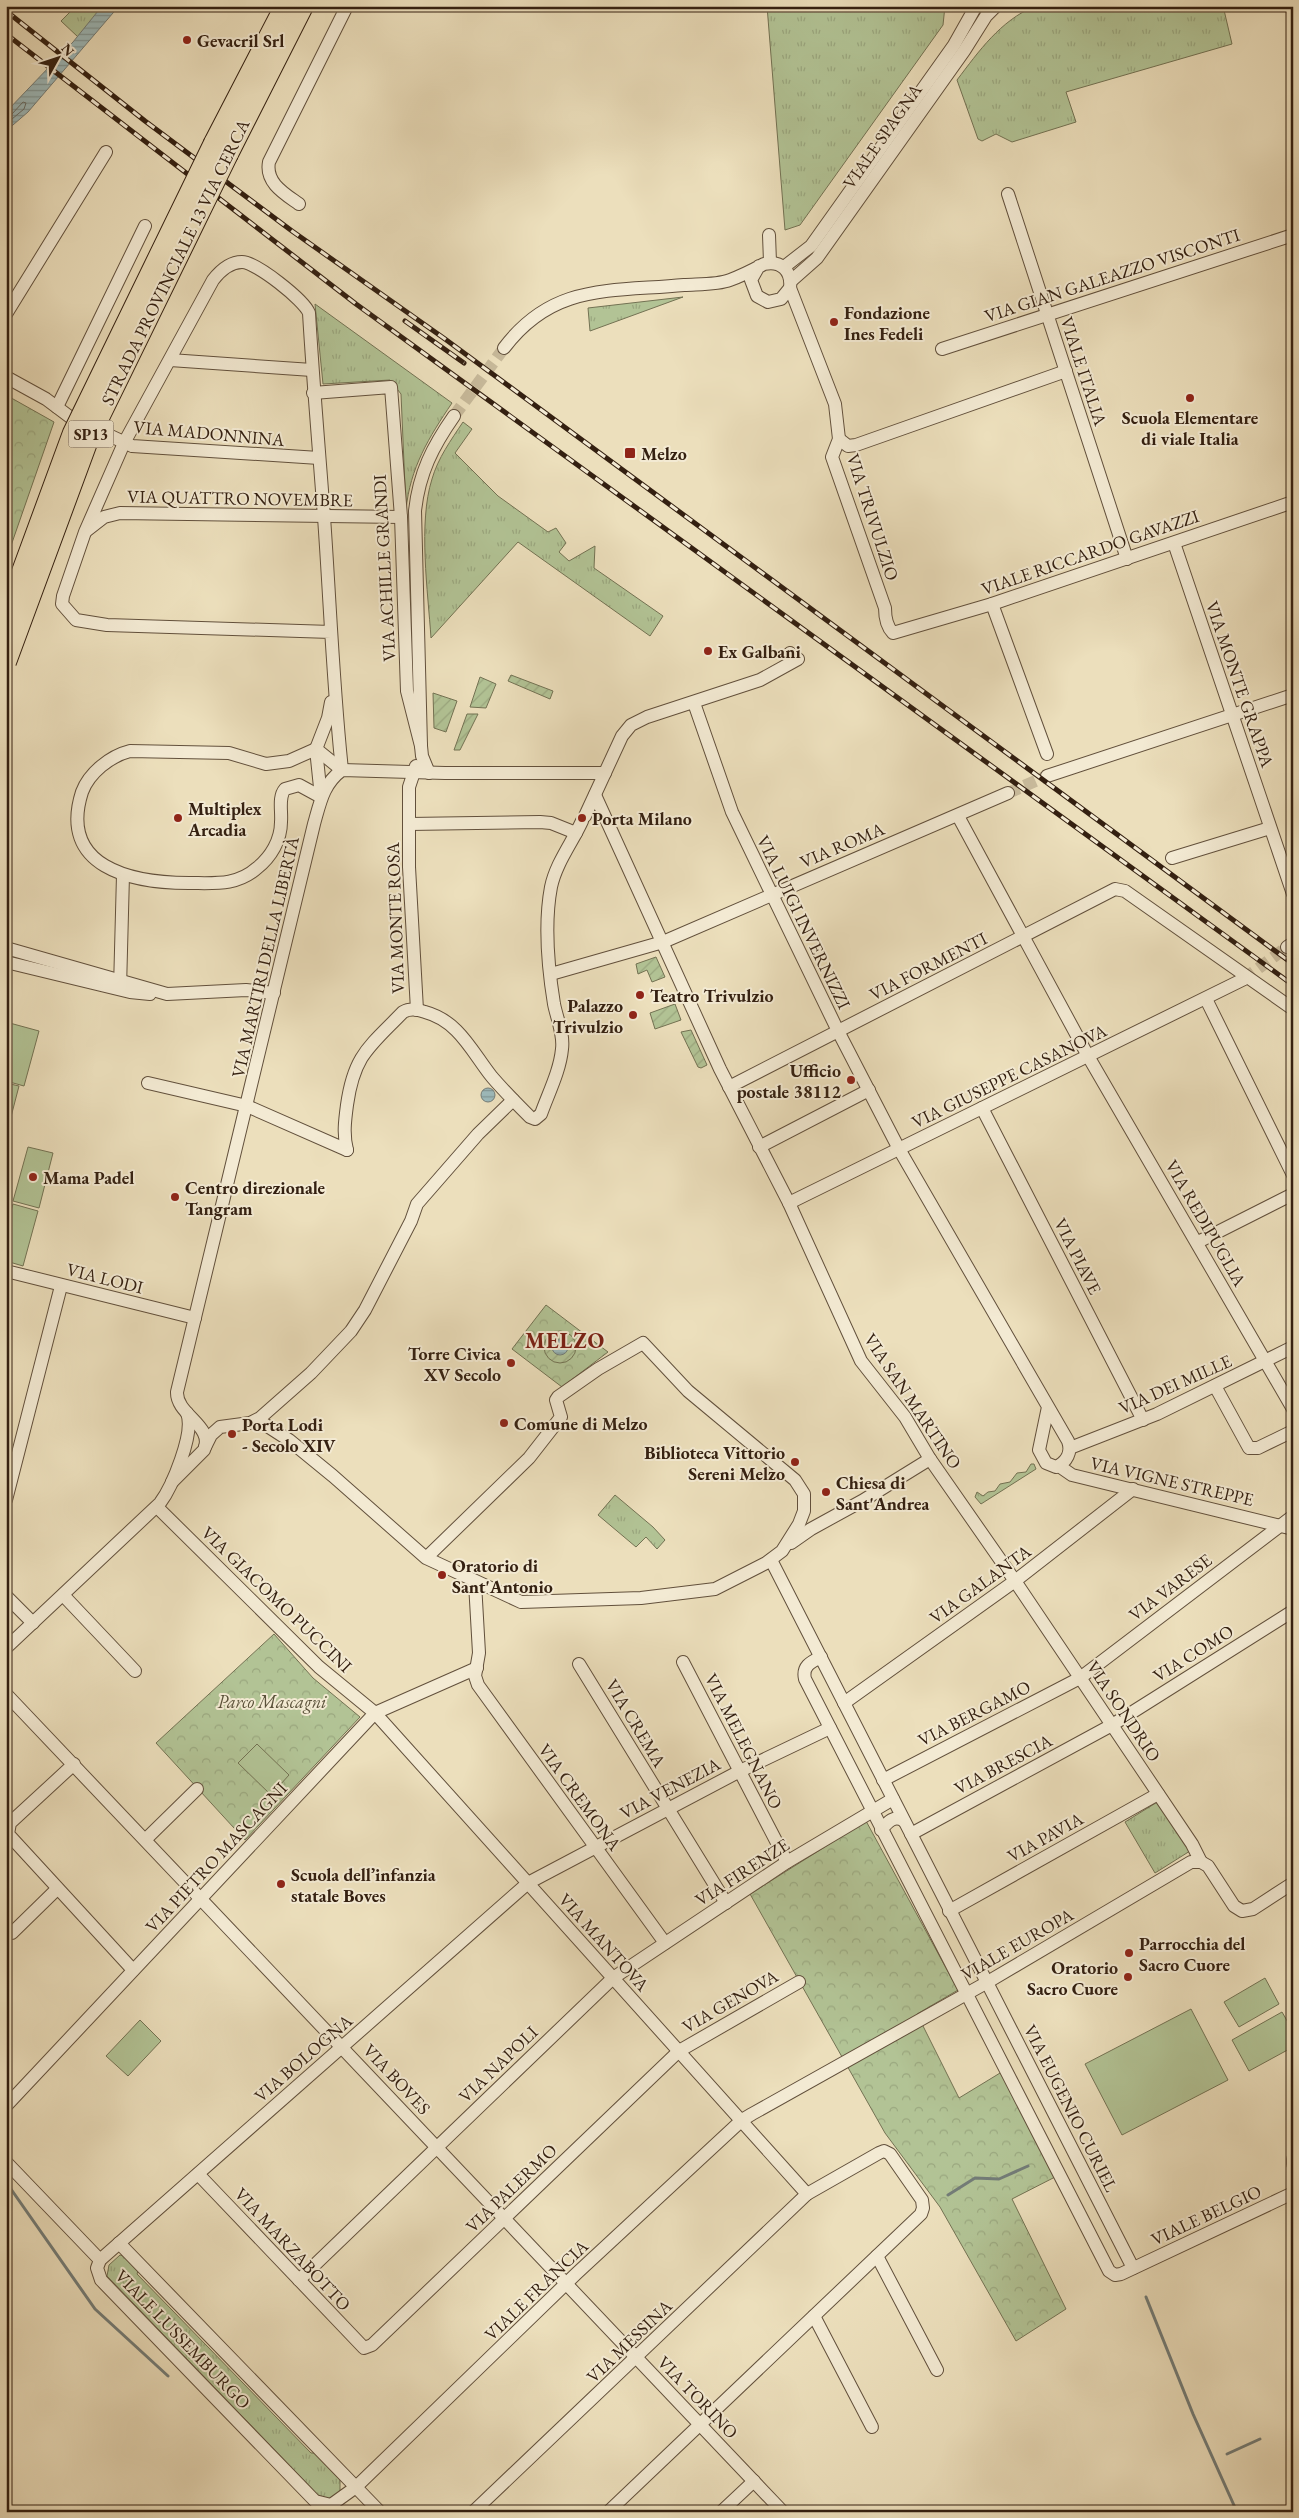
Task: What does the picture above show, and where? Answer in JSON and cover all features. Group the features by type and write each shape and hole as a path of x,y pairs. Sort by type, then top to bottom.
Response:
{"main road":[{"name":"STRADA PROVINCIALE 13 VIA CERCA","path":"6,662 88,440 285,6"},
{"name":"STRADA PROVINCIALE 13 VIA CERCA","path":"6,614 73,433 221,149 303,6"}],"street":[{"path":"299,204 274,184 268,171 269,161 347,6"},
{"name":"VIALE SPAGNA","path":"784,267 811,246 954,45 976,6"},
{"name":"VIALE SPAGNA","path":"791,285 817,258 964,51 986,16 996,6"},
{"path":"1292,6 1293,10"},
{"path":"6,314 106,152"},
{"name":"VIALE ITALIA","path":"1008,194 1127,559"},
{"path":"57,407 145,226"},
{"path":"757,296 751,280 764,264 769,235"},
{"name":"VIA GIAN GALEAZZO VISCONTI","path":"942,349 1293,235"},
{"path":"331,632 84,623 69,615 62,600 85,532 124,443 219,272 236,263 251,264 302,302 309,313 313,393 324,518 331,632 333,682 342,770"},
{"path":"504,348 520,328 536,314 570,298 585,294 728,281 764,264 784,267 791,285 782,299 775,302"},
{"path":"728,281 762,300 775,302 802,321"},
{"name":"VIA TRIVULZIO","path":"791,285 802,321 835,404 839,439 832,457 890,630 898,633"},
{"path":"170,360 312,370"},
{"path":"839,439 848,446 856,445 1066,371"},
{"name":"VIA MADONNINA","path":"6,377 57,407 70,417 124,443 146,448 319,458"},
{"name":"VIA ACHILLE GRANDI","path":"313,393 391,387 401,517 407,691 421,751"},
{"path":"429,772 421,751 415,528 416,499 425,464 454,416"},
{"name":"VIALE RICCARDO GAVAZZI","path":"898,633 992,604 1293,502"},
{"name":"VIA QUATTRO NOVEMBRE","path":"85,532 104,517 120,513 324,518 401,517"},
{"name":"VIA MONTE GRAPPA","path":"1174,542 1293,894"},
{"path":"992,604 1047,754"},
{"path":"148,1083 247,1106 347,1150 344,1132 346,1107 352,1077 358,1062 403,1012 409,1009 434,1014 452,1026 468,1042 487,1070 513,1100 535,1119 541,1114 562,1051 551,974 548,930 550,889 558,866 595,795 619,741 629,726 647,717 694,703 777,672 798,659 790,653"},
{"path":"321,797 316,749 328,718 333,682"},
{"path":"1047,776 1293,695"},
{"name":"VIA LUIGI INVERNIZZI","path":"694,703 728,803 838,1031 899,1149 1070,1448"},
{"path":"316,749 342,770 605,773"},
{"path":"316,749 278,763 262,764 229,753 121,753 108,761 88,780 76,811 76,823 81,839 91,853 104,865 123,875 150,882 236,881 257,869 273,850 280,832 282,797 285,789 299,785 321,797"},
{"path":"412,772 421,751"},
{"name":"VIA MARTIRI DELLA LIBERTÀ","path":"187,1413 178,1400 177,1392 321,797 331,779 342,770"},
{"name":"VIA MONTE ROSA","path":"412,772 409,787 410,902 417,1010"},
{"name":"VIA ROMA","path":"551,974 663,942 1008,793"},
{"name":"VIA SAN MARTINO","path":"595,795 729,1087 789,1203 861,1360 905,1417 930,1458 1015,1581"},
{"name":"VIA REDIPUGLIA","path":"958,816 1088,1056 1198,1242 1293,1409"},
{"name":"VIA MONTE ROSA","path":"410,824 540,822 556,824 576,833"},
{"path":"1172,858 1270,828"},
{"path":"121,985 123,875"},
{"name":"VIA FORMENTI","path":"729,1087 1115,888 1125,891 1293,1009"},
{"path":"6,948 144,994 246,990 274,993"},
{"path":"6,962 121,985"},
{"name":"VIA GIUSEPPE CASANOVA","path":"789,1203 1244,979"},
{"path":"1207,1001 1293,1175"},
{"path":"759,1147 869,1090"},
{"path":"172,1482 204,1449 211,1435 220,1427 258,1420 311,1373 354,1328 366,1310 411,1221 417,1204 475,1138 513,1100"},
{"name":"VIA PIAVE","path":"982,1108 1143,1420"},
{"path":"1198,1242 1293,1194"},
{"name":"VIA LODI","path":"6,1271 195,1318"},
{"path":"6,1500 61,1286"},
{"path":"426,1558 529,1458 561,1417 556,1400 559,1396 617,1358 643,1344 688,1391 800,1486 805,1498 804,1511 786,1546"},
{"name":"VIA DEI MILLE","path":"1070,1448 1143,1420 1266,1362 1293,1347"},
{"path":"1215,1386 1249,1448 1256,1449 1293,1430"},
{"name":"VIA VIGNE STREPPE","path":"1048,1407 1039,1450 1046,1463 1054,1468 1059,1466 1072,1475 1293,1529"},
{"path":"187,1413 204,1433 204,1449"},
{"path":"6,1648 157,1507 172,1482 186,1441 189,1426 187,1413"},
{"path":"258,1420 283,1436 333,1476 426,1558 521,1602 641,1598 712,1590 771,1560 786,1546 811,1529 862,1501 930,1458"},
{"path":"186,1441 190,1435 199,1434 204,1439 204,1449"},
{"path":"1059,1466 1066,1461 1070,1448"},
{"name":"VIA GALANTA","path":"844,1703 1015,1581 1133,1489"},
{"name":"VIA GIACOMO PUCCINI","path":"157,1507 319,1667 375,1713"},
{"name":"VIA VARESE","path":"1080,1678 1293,1516"},
{"name":"VIA EUGENIO CURIEL","path":"771,1560 822,1657 949,1911 1134,2268"},
{"name":"VIA SONDRIO","path":"1015,1581 1158,1794 1201,1862"},
{"path":"475,1582 479,1653 476,1668"},
{"path":"63,1595 135,1671"},
{"path":"6,1596 32,1623"},
{"name":"VIA COMO","path":"1112,1725 1293,1611"},
{"path":"822,1657 806,1667 804,1676 871,1812 966,1994"},
{"name":"VIA MELEGNANO","path":"683,1662 787,1862"},
{"name":"VIA CREMA","path":"580,1664 726,1903"},
{"name":"VIA PIETRO MASCAGNI","path":"6,2106 375,1713 476,1668"},
{"name":"VIA CREMONA","path":"476,1668 475,1676 478,1685 665,1943"},
{"name":"VIA BERGAMO","path":"883,1780 1080,1678"},
{"name":"VIA BOVES","path":"6,1694 202,1898 504,2219"},
{"name":"VIA MANTOVA","path":"375,1713 808,2194"},
{"name":"VIA BRESCIA","path":"911,1834 1112,1725"},
{"name":"VIA VENEZIA","path":"528,1883 740,1772 830,1728"},
{"path":"74,1764 10,1823 7,1830 11,1840 133,1970"},
{"path":"146,1839 197,1789"},
{"name":"VIA PAVIA","path":"949,1911 1158,1794"},
{"name":"VIA FIRENZE","path":"613,1978 787,1862 893,1799"},
{"path":"881,1830 893,1819 898,1818 904,1821"},
{"name":"VIALE EUROPA","path":"742,2120 783,2095 986,1983 1190,1862 1201,1862"},
{"path":"1201,1862 1214,1873 1234,1906 1242,1911 1252,1910 1293,1883"},
{"name":"VIA BOLOGNA","path":"100,2260 528,1883"},
{"path":"12,1933 57,1889"},
{"path":"955,1974 963,1977 969,1975 977,1965"},
{"name":"VIA NAPOLI","path":"298,2280 613,1978"},
{"name":"VIA GENOVA","path":"680,2051 799,1982"},
{"name":"VIALE BELGIO","path":"966,1994 1103,2264 1112,2274 1118,2275 1134,2268 1293,2193"},
{"name":"VIA PALERMO","path":"364,2348 372,2345 680,2051"},
{"name":"VIALE FRANCIA","path":"356,2486 742,2120"},
{"name":"VIA MESSINA","path":"473,2512 808,2194 879,2153 886,2152 892,2156 922,2200 923,2208 918,2217 877,2256"},
{"path":"1293,2159 1293,2164"},
{"name":"VIALE LUSSEMBURGO","path":"6,2162 100,2260 97,2270 104,2283 311,2498 320,2504 331,2506 356,2486"},
{"name":"VIA MARZABOTTO","path":"198,2174 364,2348"},
{"name":"VIA TORINO","path":"504,2219 783,2512"},
{"name":"VIALE LUSSEMBURGO","path":"119,2244 380,2512"},
{"path":"608,2512 877,2256 937,2370"},
{"path":"814,2316 872,2427"},
{"path":"721,2512 754,2481"}],"green space":[{"path":"76,6 103,6 78,37 61,21"},
{"path":"767,6 945,6 943,25 800,225 785,230"},
{"path":"1035,6 1235,6 1224,10 1232,44 1066,92 1076,122 1012,142 996,134 982,141 978,139 957,80 982,48 1001,28"},
{"path":"683,297 590,331 588,308"},
{"path":"315,304 452,403 428,441 416,467 406,510 401,394 390,380 323,384"},
{"path":"6,395 54,422 6,560"},
{"path":"463,422 472,429 455,453 498,496 548,532 556,528 566,543 559,552 569,561 595,546 594,568 663,616 650,636 518,542 431,638 425,558 428,497 432,479 445,449"},
{"path":"511,675 553,691 550,699 508,681"},
{"path":"480,677 496,684 486,708 470,707"},
{"path":"433,693 457,701 446,732 434,728"},
{"path":"467,714 478,714 460,750 454,750"},
{"path":"656,957 665,977 652,982 647,970 638,974 636,964"},
{"path":"675,1004 681,1020 655,1029 650,1013"},
{"path":"6,1022 39,1031 24,1086 6,1081"},
{"path":"691,1030 707,1065 701,1068 698,1067 681,1032"},
{"path":"6,1083 19,1086 6,1136"},
{"name":"Mama Padel","path":"28,1147 53,1153 39,1208 13,1201"},
{"name":"Mama Padel","path":"13,1204 38,1211 23,1266 6,1261 6,1228"},
{"path":"546,1305 608,1352 562,1387 512,1349"},
{"path":"560,1331 566,1332 571,1336 575,1341 575,1353 571,1358 566,1362 560,1363 554,1362 549,1358 545,1353 544,1347 545,1341 549,1336 554,1332"},
{"path":"1031,1464 1034,1464 1036,1469 981,1504 975,1497 977,1492 983,1496 988,1492 995,1491 1000,1484 1010,1482 1017,1473 1026,1472"},
{"path":"615,1495 653,1527 665,1540 657,1549 646,1537 636,1547 598,1515"},
{"name":"Parco Mascagni","path":"274,1634 313,1678 360,1717 245,1840 156,1743"},
{"path":"257,1744 289,1775 271,1795 238,1763"},
{"path":"1159,1801 1190,1851 1155,1873 1125,1822"},
{"path":"866,1821 958,1990 917,2014 959,2098 1005,2070 1059,2175 1012,2199 1066,2309 1016,2341 940,2207 885,2133 750,1894"},
{"path":"1265,1978 1279,2004 1239,2027 1224,2002"},
{"path":"1191,2009 1228,2080 1122,2135 1085,2064"},
{"path":"1282,2012 1293,2031 1293,2047 1249,2071 1232,2040"},
{"path":"140,2020 161,2041 128,2076 106,2056"},
{"path":"120,2255 127,2257 139,2268 137,2274 311,2453 315,2453 340,2480 340,2492 328,2499 319,2496 107,2276 109,2265"}],"water":[{"path":"102,6 119,6 28,112 6,131 6,112 73,42"},
{"path":"485,1088 491,1088 495,1095 491,1102 485,1102 481,1098 481,1092"},
{"path":"560,1339 566,1341 568,1347 566,1353 560,1355 554,1353 552,1347 554,1341"}],"waterway":[{"path":"948,2195 975,2178 999,2179 1028,2166"},
{"path":"6,2182 95,2309 168,2376"},
{"path":"1146,2297 1193,2414 1237,2512"},
{"path":"1227,2454 1260,2439"}],"tunnel":[{"path":"454,416 504,348"},
{"path":"1008,793 1047,776"},
{"path":"1244,979 1287,947"}],"railway":[{"path":"6,11 145,121 292,231 445,339 1293,964"},
{"path":"6,34 356,304 1293,985"},
{"path":"405,321 464,363"}],"place":[{"name":"Gevacril Srl","path":"187,40"},
{"name":"Fondazione Ines Fedeli","path":"834,322"},
{"name":"Scuola Elementare di viale Italia","path":"1190,398"},
{"name":"Melzo","path":"630,453"},
{"name":"Ex Galbani","path":"708,651"},
{"name":"Multiplex Arcadia","path":"178,818"},
{"name":"Porta Milano","path":"582,818"},
{"name":"Teatro Trivulzio","path":"640,995"},
{"name":"Palazzo Trivulzio","path":"633,1015"},
{"name":"Ufficio postale 38112","path":"851,1080"},
{"name":"Mama Padel","path":"33,1177"},
{"name":"Centro direzionale Tangram","path":"175,1197"},
{"name":"Torre Civica XV Secolo","path":"511,1363"},
{"name":"Comune di Melzo","path":"504,1423"},
{"name":"Porta Lodi - Secolo XIV","path":"232,1434"},
{"name":"Biblioteca Vittorio Sereni Melzo","path":"795,1462"},
{"name":"Chiesa di Sant'Andrea","path":"826,1492"},
{"name":"Oratorio di Sant'Antonio","path":"442,1575"},
{"name":"Scuola dell’infanzia statale Boves","path":"281,1884"},
{"name":"Parrocchia del Sacro Cuore","path":"1129,1953"},
{"name":"Oratorio Sacro Cuore","path":"1128,1977"}],"district":[{"name":"MELZO","path":"565,1340"}]}
